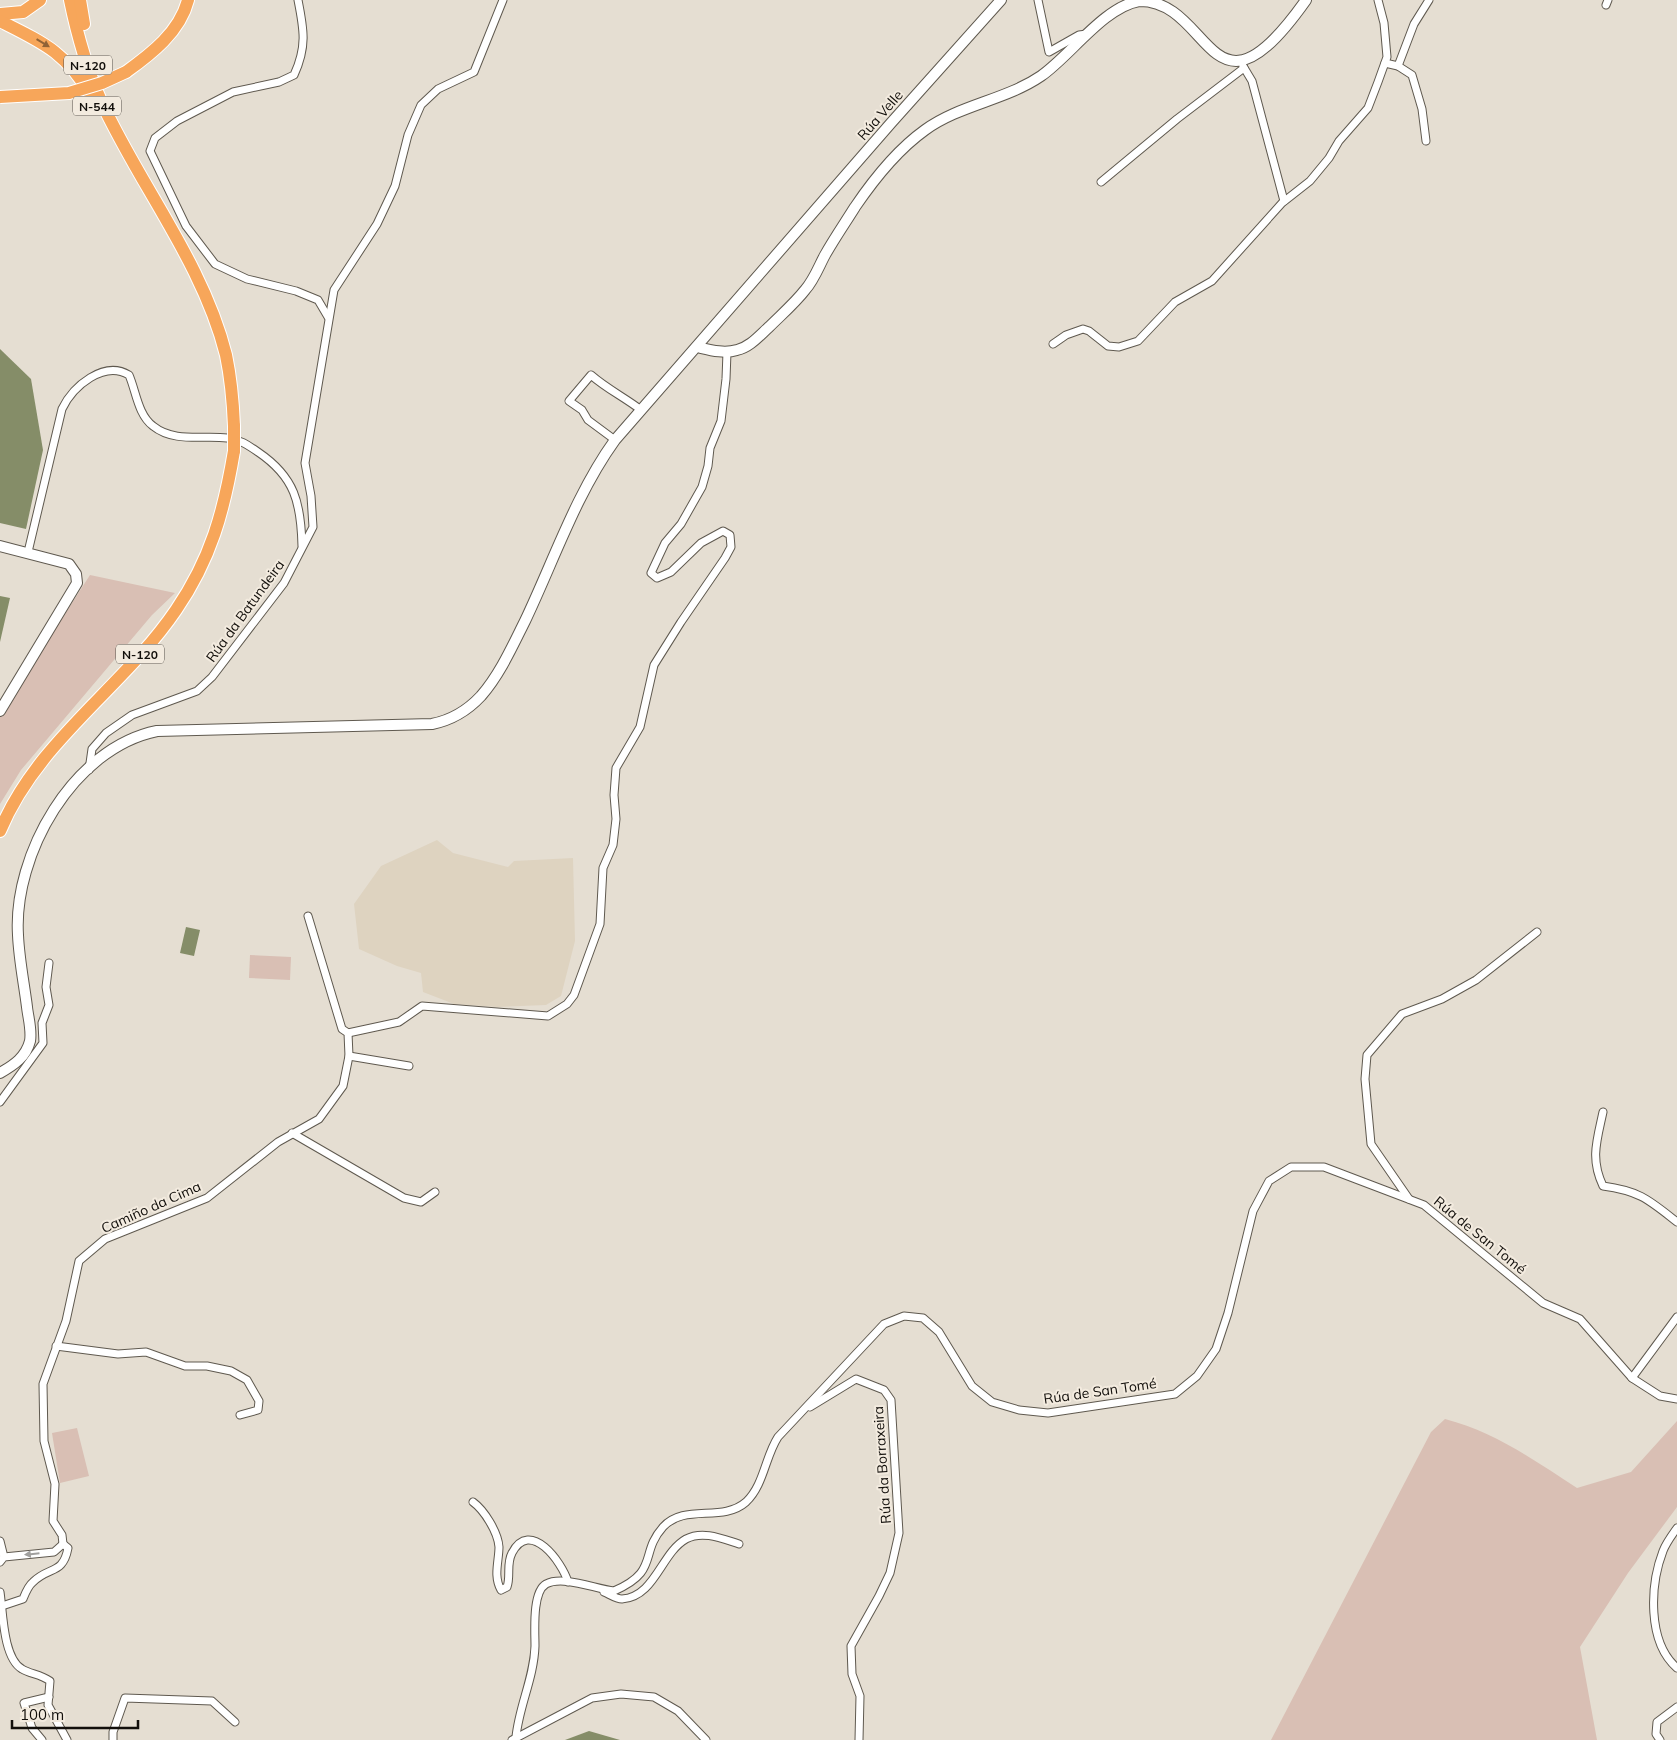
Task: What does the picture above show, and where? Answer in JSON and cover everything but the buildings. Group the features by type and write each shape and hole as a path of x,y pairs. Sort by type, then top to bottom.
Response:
{"highway":[{"path":"0,14 23,12 40,0"},
{"name":"N-120","path":"0,831 23,788 42,760 147,647 176,611 192,585 218,529 226,498 234,451 232,386 225,354 206,296 115,126 92,77 78,37 70,0"},
{"name":"N-544","path":"80,0 88,44 115,126"},
{"name":"N-544","path":"0,97 69,93 102,83 126,72 144,60 167,37 188,1"},
{"name":"N-544","path":"0,21 43,42 79,75 118,151 139,185 165,220"}],"street":[{"path":"298,0 303,27 302,57 294,75 279,82 233,92 185,117 155,138 150,150 186,226 216,264 247,279 296,291 318,300 328,317"},
{"path":"302,549 313,527 312,496 305,463 334,290 351,261 377,224 395,186 408,135 421,105 438,89 474,72 503,0"},
{"name":"Rúa Velle","path":"30,1054 29,1023 18,935 20,894 44,824 67,792 89,770 126,742 143,735 164,730 432,724 456,717 480,697 499,671 531,609 592,474 616,440 1001,0"},
{"path":"1038,0 1049,52 1079,35 1087,34"},
{"path":"697,347 727,352 737,350 754,341 806,289 855,207 884,168 925,130 1042,76 1087,34 1119,8 1139,0 1161,1 1172,6 1214,48 1229,56 1241,58 1258,52 1273,42 1306,0"},
{"path":"1053,344 1066,335 1084,329 1108,346 1118,347 1138,341 1175,302 1212,281 1284,201 1321,169 1339,140 1368,108 1387,58 1384,23 1378,0"},
{"path":"1398,66 1414,24 1429,0"},
{"path":"1241,58 1244,68 1252,81 1284,201"},
{"path":"1385,63 1398,66 1412,75 1422,109 1426,141"},
{"path":"1101,182 1177,119 1244,68"},
{"path":"348,1033 399,1022 422,1006 548,1016 567,1004 574,995 600,924 604,868 614,845 616,768 640,727 654,665 725,558 730,547 730,535 723,531 701,543 666,575 657,578 651,573 665,543 681,524 702,487 708,466 710,448 720,421 726,378 727,352"},
{"name":"Rúa da Batundeira","path":"28,552 62,409 66,400 81,384 110,370 121,370 130,375 140,407 152,426 166,434 184,437 235,439 273,462 292,486 302,514 302,549 284,583 212,677 197,691 132,715 106,733 92,748 89,770"},
{"path":"616,440 588,420 582,410 569,401 591,375 607,389 619,393 641,410"},
{"path":"0,546 69,564 76,574 77,583 0,711"},
{"name":"Camiño da Cima","path":"63,1544 62,1535 53,1521 55,1484 44,1441 43,1384 66,1321 79,1261 105,1239 207,1198 251,1162 292,1134 319,1119 343,1086 350,1056 348,1033 342,1029 308,916"},
{"path":"1410,1199 1371,1144 1365,1079 1367,1056 1402,1014 1442,999 1476,980 1537,932"},
{"path":"0,1102 30,1054 43,1042 42,1023 49,1005 46,987 49,963"},
{"path":"0,1073 30,1054"},
{"path":"350,1056 409,1066"},
{"path":"1603,1112 1595,1151 1596,1170 1603,1186 1630,1190 1652,1202 1677,1222"},
{"path":"292,1134 404,1198 421,1202 435,1192"},
{"name":"Rúa de San Tomé","path":"514,1738 534,1661 536,1604 539,1592 544,1585 553,1581 568,1582 614,1591 639,1577 646,1568 656,1539 663,1527 674,1519 686,1514 716,1513 733,1509 745,1503 761,1478 770,1450 778,1437 884,1324 904,1316 923,1318 939,1332 972,1386 992,1402 1019,1410 1048,1413 1175,1394 1197,1376 1216,1349 1228,1313 1253,1211 1269,1181 1291,1167 1324,1167 1424,1205 1543,1303 1580,1319 1632,1378 1660,1396 1677,1399"},
{"path":"1632,1378 1677,1317"},
{"path":"56,1346 118,1354 146,1352 185,1366 207,1366 231,1371 247,1380 259,1401 258,1410 240,1415"},
{"name":"Rúa da Borraxeira","path":"803,1411 856,1379 884,1390 891,1400 899,1533 890,1573 880,1596 851,1646 852,1674 860,1696 859,1740"},
{"path":"474,1502 493,1528 499,1543 496,1571 501,1590 508,1587 509,1563 514,1550 524,1542 530,1541 544,1546 554,1554 564,1569 568,1582"},
{"path":"1677,1528 1663,1550 1654,1603 1657,1631 1663,1650 1677,1668"},
{"path":"596,1589 621,1599 636,1595 652,1582 668,1557 686,1539 711,1535 739,1544"},
{"path":"0,1541 2,1559 54,1552 63,1544 68,1548 66,1558 60,1568 32,1582 23,1599 2,1606"},
{"path":"0,1592 2,1620 9,1653 21,1668 40,1674 50,1681 48,1705 67,1740"},
{"path":"514,1738 592,1698 621,1694 654,1697 678,1711 703,1734 706,1740"},
{"path":"42,1740 32,1728 24,1703 49,1697"},
{"path":"113,1740 113,1732 125,1698 212,1701 235,1722"},
{"path":"1660,1740 1656,1734 1657,1722 1677,1707"}],"shaded area":[{"path":"0,349 31,379 43,450 26,529 0,523"},
{"path":"90,575 175,593 152,615 21,770 0,804 0,715"},
{"path":"0,596 10,598 0,642"},
{"path":"437,840 453,853 508,867 514,861 573,858 575,941 561,996 546,1005 498,1007 454,1004 423,992 421,973 397,966 359,949 354,904 381,866"},
{"path":"186,927 200,930 194,956 180,953"},
{"path":"250,955 291,957 290,980 249,978"},
{"path":"1445,1419 1481,1431 1497,1439 1530,1457 1577,1488 1631,1472 1677,1421 1677,1507 1628,1573 1580,1647 1597,1740 1271,1740 1431,1432"},
{"path":"77,1428 89,1476 60,1483 52,1433"},
{"path":"589,1731 620,1740 565,1740"}]}
